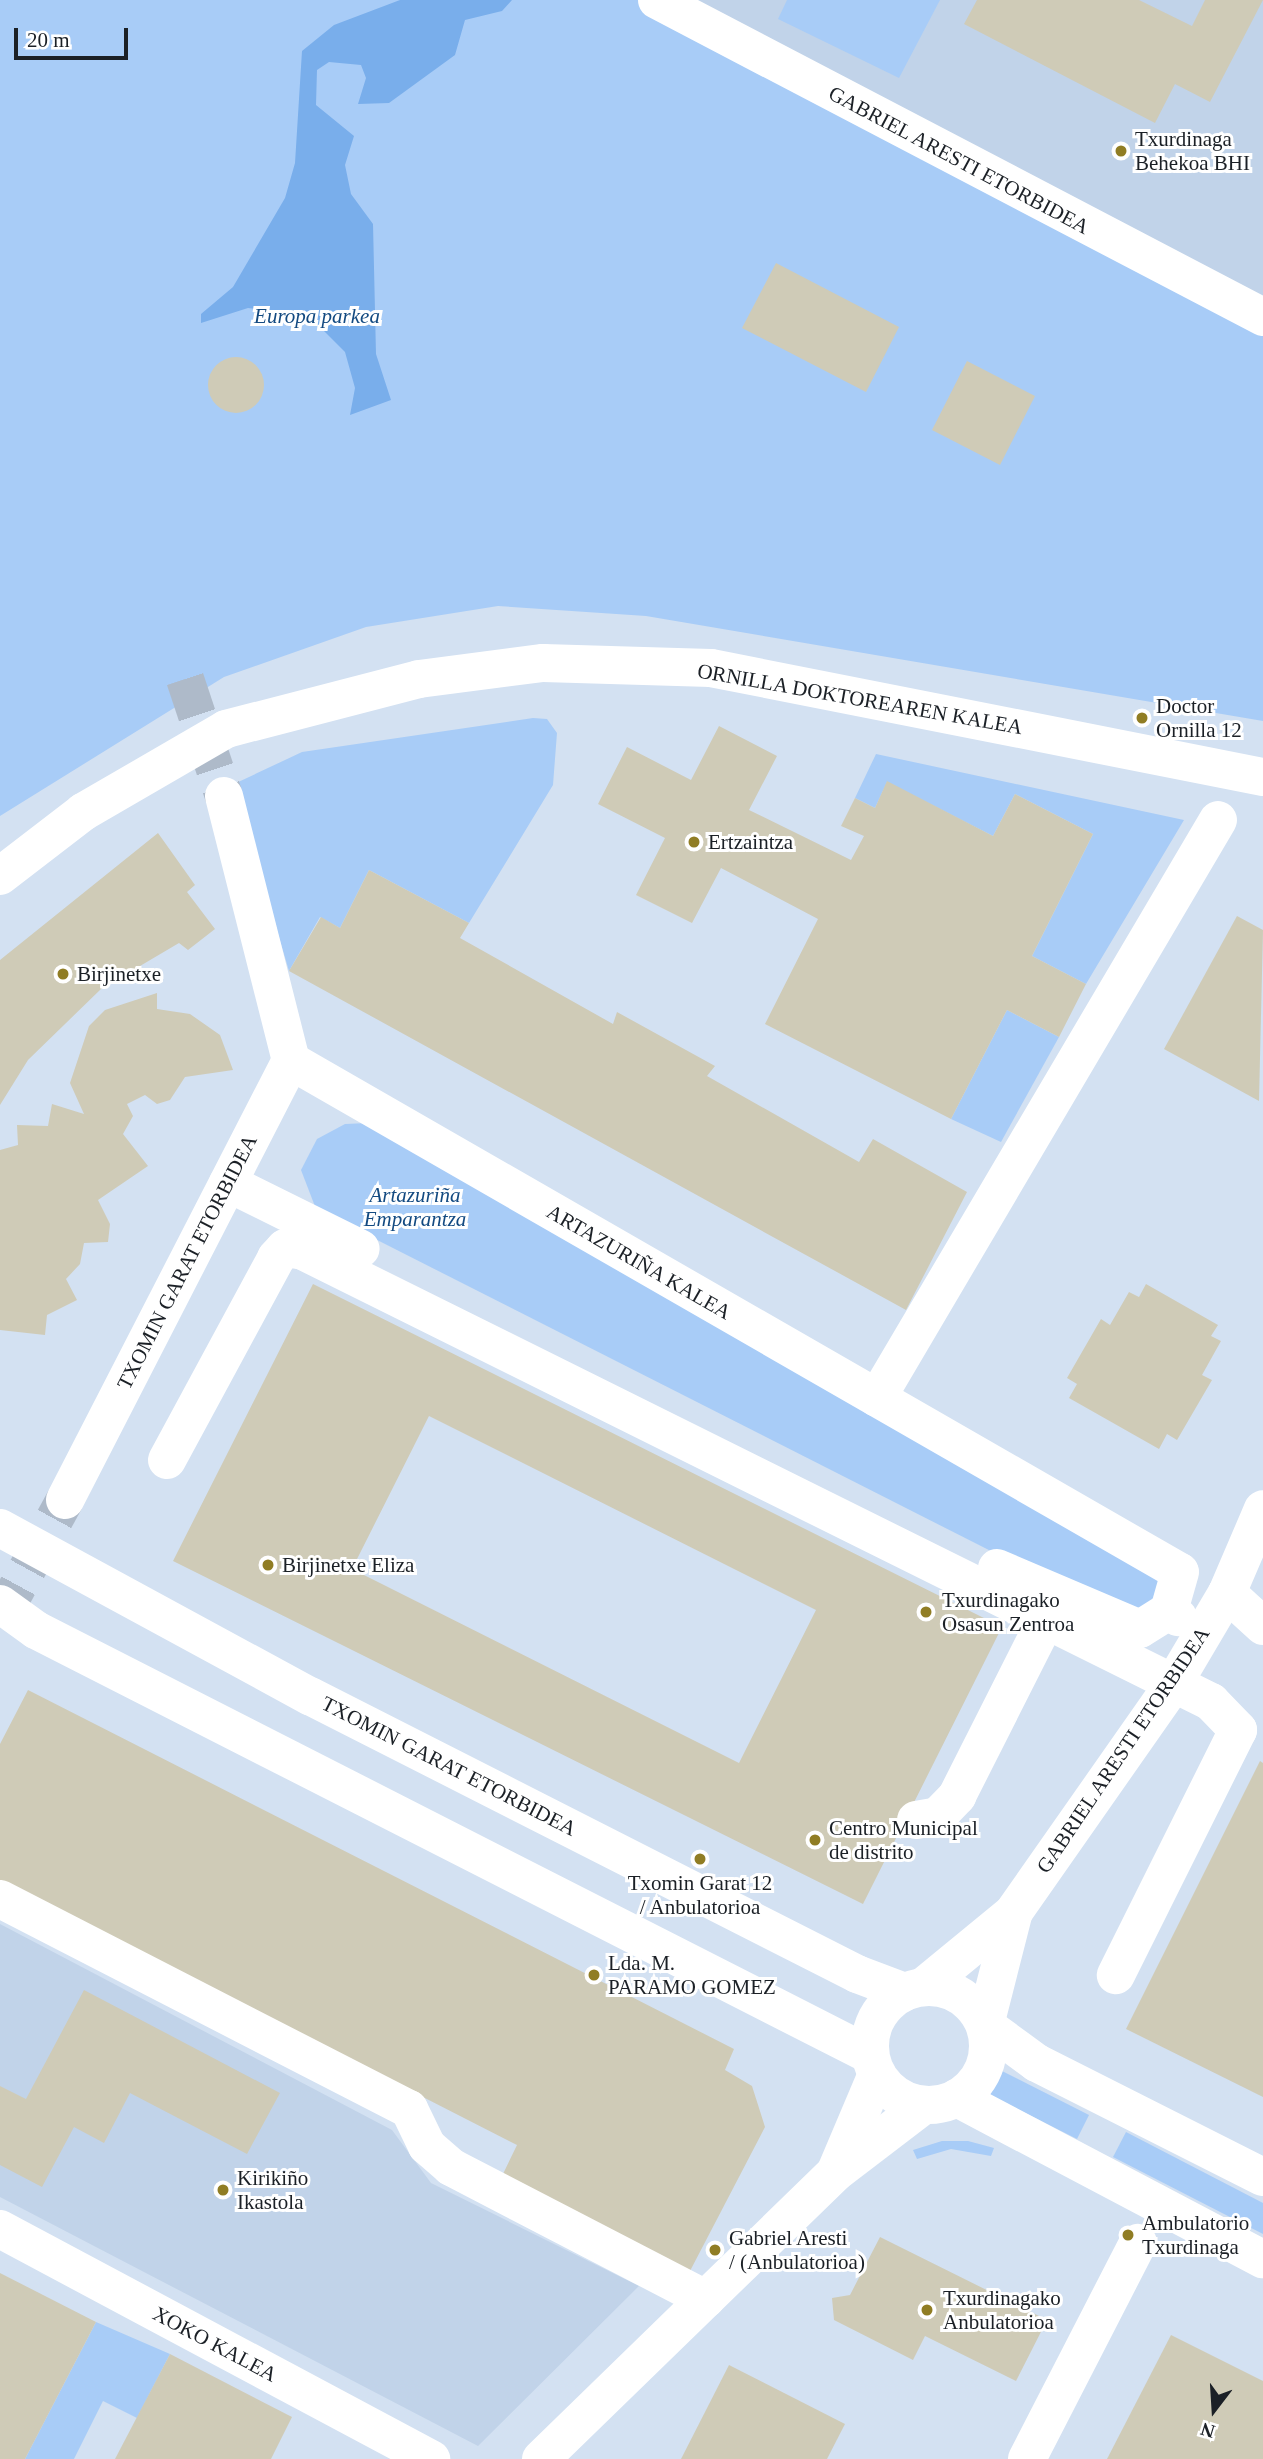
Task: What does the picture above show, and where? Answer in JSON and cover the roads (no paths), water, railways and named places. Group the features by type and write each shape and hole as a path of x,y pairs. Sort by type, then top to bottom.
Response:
{"street":[{"name":"GABRIEL ARESTI ETORBIDEA","path":"657,0 1263,317"},
{"name":"ORNILLA DOKTOREAREN KALEA","path":"0,876 83,812 226,729 419,679 531,664 711,668 1263,777"},
{"path":"225,796 290,1061"},
{"path":"877,1398 1218,820"},
{"name":"TXOMIN GARAT ETORBIDEA","path":"65,1500 290,1061"},
{"name":"ARTAZURIÑA KALEA","path":"228,1183 1062,1600 1140,1629 1173,1614 1180,1572 290,1061"},
{"path":"167,1460 276,1258 285,1248 303,1251 1172,1686 1211,1702 1238,1730 1116,1975"},
{"name":"GABRIEL ARESTI ETORBIDEA","path":"1013,1913 1172,1686 1227,1593 1263,1509"},
{"name":"TXOMIN GARAT ETORBIDEA","path":"0,1528 310,1696 857,1974 914,1989"},
{"path":"1227,1593 1263,1626"},
{"path":"0,1604 36,1630 873,2064 905,2100 940,2101 1263,2259"},
{"path":"916,1820 938,1816 957,1796 1045,1622"},
{"path":"0,1899 409,2109 427,2146 451,2167 706,2300"},
{"path":"835,2173 873,2064 877,2018 1013,1913"},
{"path":"541,2459 835,2173 940,2101 970,2088 986,2059 985,2025 1013,1913"},
{"path":"914,1989 960,1996 985,2025 1037,2063 1263,2177"},
{"name":"XOKO KALEA","path":"0,2229 431,2459"},
{"path":"1027,2459 1138,2243"}],"tunnel":[{"path":"185,679 224,796"},
{"path":"0,1619 65,1500"}],"place":[{"name":"Txurdinaga Behekoa BHI","path":"1121,151"},
{"name":"Doctor Ornilla 12","path":"1142,718"},
{"name":"Ertzaintza","path":"694,842"},
{"name":"Birjinetxe","path":"63,974"},
{"name":"Birjinetxe Eliza","path":"268,1565"},
{"name":"Txurdinagako Osasun Zentroa","path":"926,1612"},
{"name":"Centro Municipal de distrito","path":"815,1840"},
{"name":"Txomin Garat 12 / Anbulatorioa","path":"700,1859"},
{"name":"Lda. M. PARAMO GOMEZ","path":"594,1975"},
{"name":"Kirikiño Ikastola","path":"223,2190"},
{"name":"Ambulatorio Txurdinaga","path":"1128,2235"},
{"name":"Gabriel Aresti / (Anbulatorioa)","path":"715,2250"},
{"name":"Txurdinagako Anbulatorioa","path":"927,2310"}],"park label":[{"name":"Europa parkea","path":"317,316"},
{"name":"Artazuriña Emparantza","path":"415,1207"}]}
